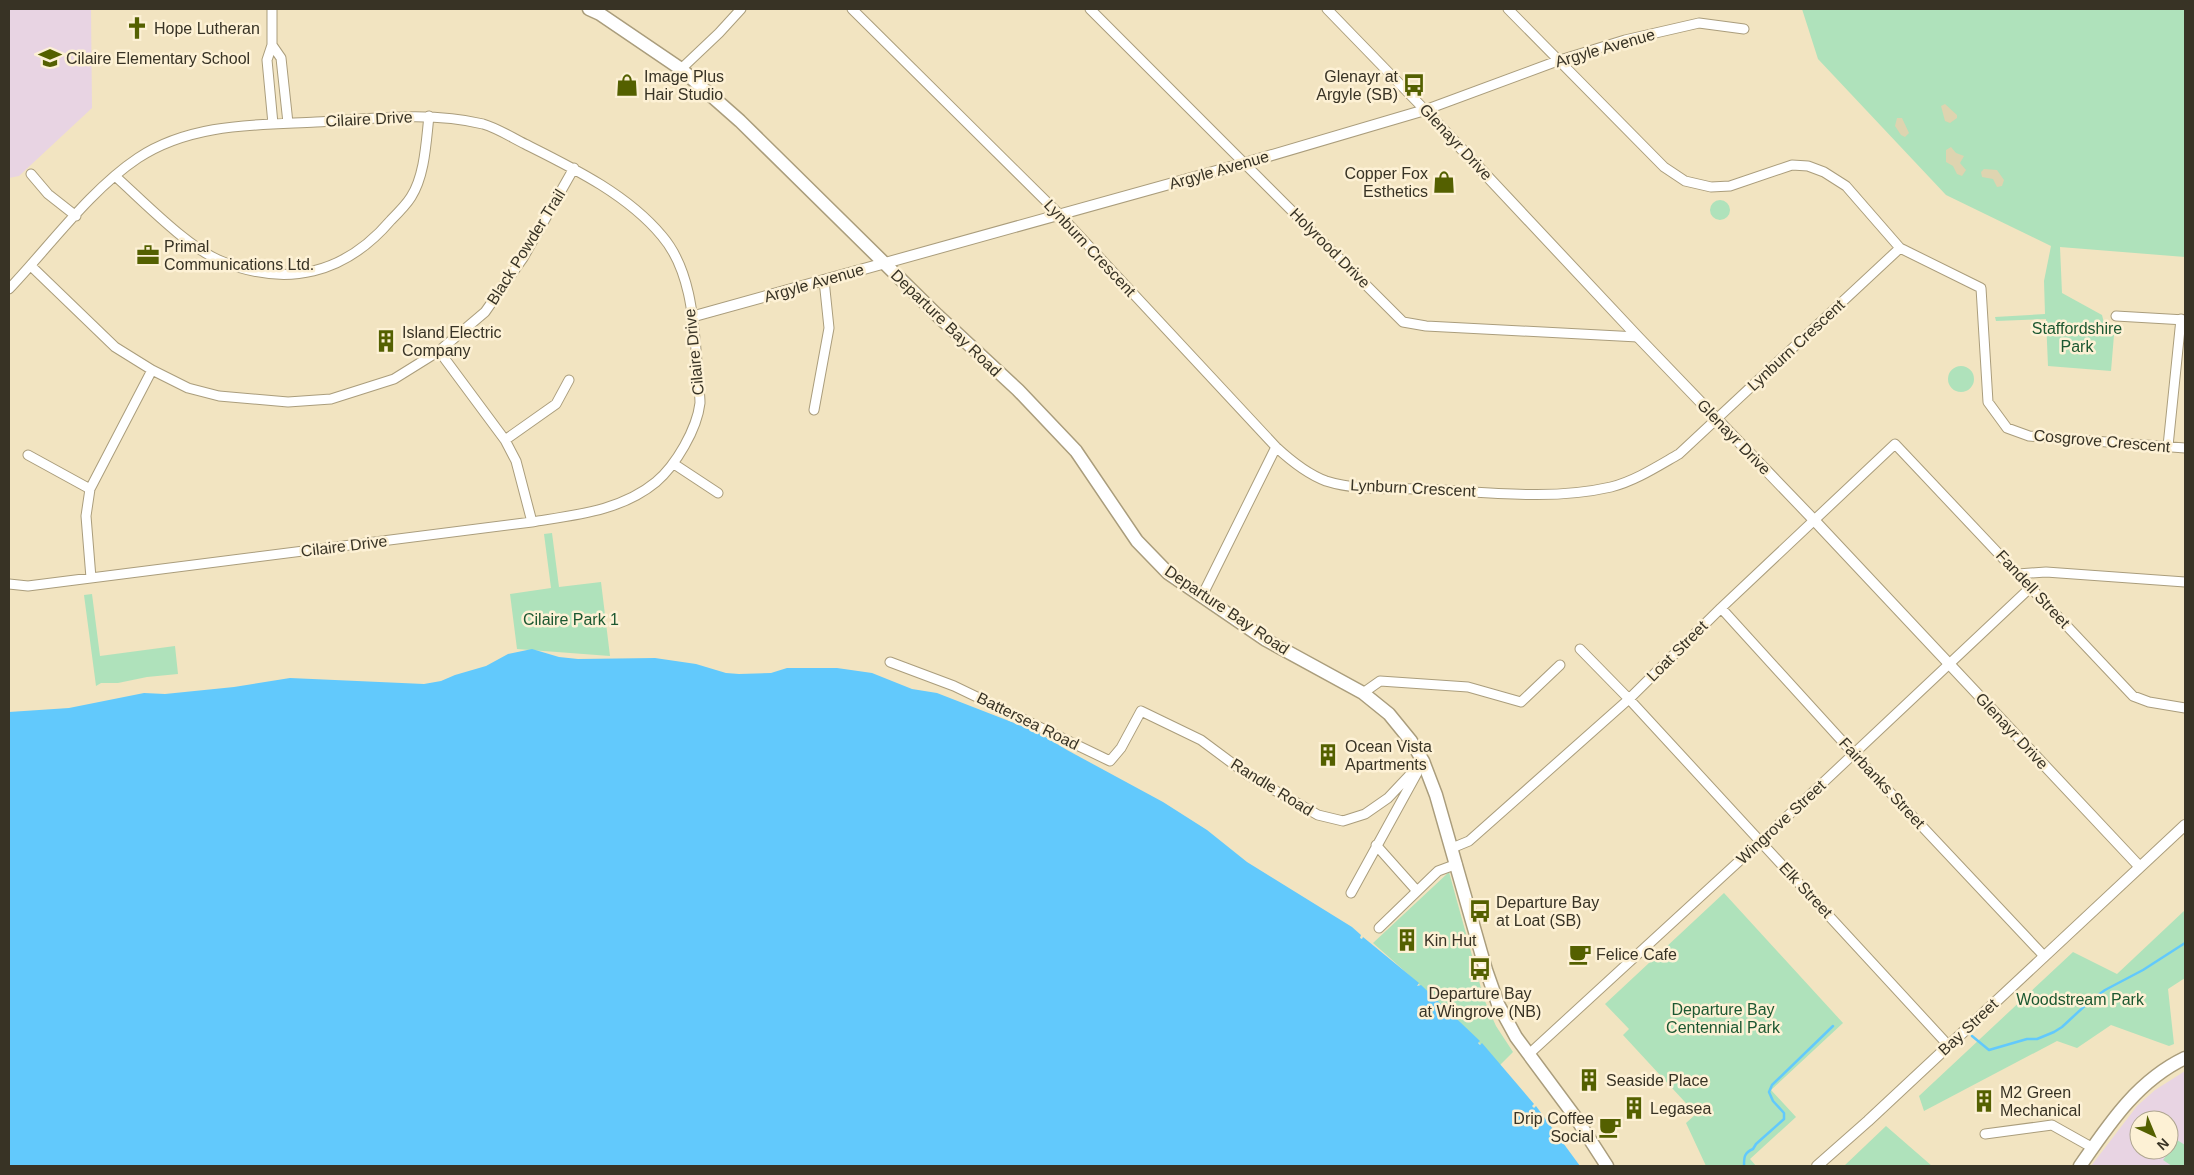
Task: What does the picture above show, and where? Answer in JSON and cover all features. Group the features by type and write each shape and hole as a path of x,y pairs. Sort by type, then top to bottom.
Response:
{"main road":[{"name":"Departure Bay Road","path":"589,9 600,14 681,69 740,122 884,263 1018,390 1076,451 1137,541 1168,573 1266,640 1362,693 1389,714 1412,741 1424,761 1457,864 1486,970 1504,1018 1576,1118 1607,1166"},
{"path":"2080,1166 2131,1097 2142,1086 2185,1058"}],"street":[{"path":"272,9 272,45 267,60 273,124"},
{"path":"681,69 741,9"},
{"name":"Lynburn Crescent","path":"852,9 1060,215 1276,447 1293,463 1326,480 1360,487 1544,494 1580,493 1614,486 1645,474 1679,454 1900,248"},
{"name":"Holyrood Drive","path":"1090,9 1403,322 1426,326 1638,337"},
{"name":"Glenayr Drive","path":"1327,9 1425,110 2140,866"},
{"name":"Cosgrove Crescent","path":"1508,9 1664,167 1685,181 1711,187 1730,186 1792,165 1808,166 1824,172 1846,186 1900,248 1981,288 1988,402 2007,428 2029,436 2185,448"},
{"name":"Argyle Avenue","path":"691,317 1245,163 1425,110 1560,60 1625,40 1699,22 1744,29"},
{"path":"272,45 280,58 288,123"},
{"path":"115,176 190,243 219,260 246,270 277,274 312,272 341,262 375,239 412,196 424,161 429,116"},
{"name":"Cilaire Drive","path":"9,289 115,176 139,157 175,139 191,134 236,126 429,116 485,124 574,168 638,211 664,238 676,258 688,292 700,403 691,431 674,464 655,483 630,499 598,511 532,522 28,586 9,584"},
{"name":"Black Powder Trail","path":"31,266 115,347 152,370 188,388 219,396 288,402 331,399 394,379 439,351 486,312 523,258 574,168"},
{"path":"31,174 48,194 76,216"},
{"path":"814,410 829,328 824,280"},
{"path":"2116,316 2183,320 2168,446"},
{"path":"439,351 505,440 516,461 532,522"},
{"path":"91,578 86,516 90,489 152,370"},
{"path":"505,440 556,404 569,380"},
{"name":"Loat Street","path":"1452,848 1469,840 1629,699 1721,608 1895,444"},
{"name":"Fandell Street","path":"1895,444 2133,696 2149,702 2185,708"},
{"path":"1202,596 1276,447"},
{"path":"28,455 90,489"},
{"path":"674,464 718,493"},
{"path":"2018,574 2046,572 2185,582"},
{"name":"Wingrove Street","path":"1529,1054 1761,841 2031,587"},
{"name":"Fairbanks Street","path":"1721,608 1853,753 2044,956"},
{"name":"Elk Street","path":"1580,649 1761,841 1948,1045"},
{"name":"Battersea Road","path":"890,662 954,686 1110,761 1121,748 1141,711"},
{"path":"1362,693 1380,681 1468,687 1521,702 1560,665"},
{"name":"Randle Road","path":"1141,711 1201,740 1248,775 1318,815 1343,821 1365,814 1388,798 1424,761"},
{"path":"1351,893 1424,761"},
{"name":"Bay Street","path":"1817,1166 1868,1121 2185,825"},
{"path":"1376,845 1417,891"},
{"path":"1379,928 1438,871 1457,864"},
{"path":"1984,1134 2052,1125 2092,1148"}],"shaded area":[{"name":"Cilaire Elementary School","path":"9,9 91,9 92,108 19,176 9,178"},
{"path":"2185,1071 2185,1166 2091,1166 2129,1116 2129,1160 2179,1160 2179,1110 2134,1110 2155,1090"}],"green space":[{"name":"Staffordshire Park","path":"1802,9 2185,9 2185,257 2060,247 2062,293 2102,315 2105,327 2114,335 2111,371 2048,366 2046,319 1996,321 1995,317 2045,314 2044,281 2051,246 1946,195 1818,59"},
{"path":"1720,200 1727,203 1730,210 1727,217 1720,220 1713,217 1710,210 1713,203"},
{"path":"1961,366 1970,370 1974,379 1970,388 1961,392 1952,388 1948,379 1952,370"},
{"name":"Cilaire Park 1","path":"552,533 559,587 601,582 610,656 517,649 510,594 551,588 544,534"},
{"path":"92,594 100,656 175,646 178,674 147,677 118,683 101,683 96,686 84,595"},
{"path":"1449,872 1484,999 1496,1026 1513,1052 1500,1065 1438,1002 1373,943"},
{"name":"Departure Bay Centennial Park","path":"1724,893 1843,1023 1771,1090 1796,1117 1750,1159 1756,1166 1706,1166 1686,1123 1696,1114 1623,1035 1629,1029 1605,1004"},
{"name":"Woodstream Park","path":"2185,910 2185,978 2168,989 2174,1044 2169,1046 2111,1025 2077,1048 2057,1041 1924,1111 1919,1096 2073,952 2117,974"},
{"path":"1886,1126 1932,1166 1844,1166"},
{"path":"2179,1141 2185,1145 2185,1166 2172,1166 2163,1160 2179,1160"}],"sand":[{"path":"1945,104 1957,115 1957,118 1950,123 1945,121 1941,106"},
{"path":"1897,118 1902,118 1909,133 1905,137 1901,135 1895,126"},
{"path":"1951,147 1956,153 1964,156 1960,163 1966,170 1962,176 1957,174 1953,166 1946,162 1946,150"},
{"path":"1984,169 1997,170 2004,180 2002,186 1997,187 1993,179 1982,177 1981,172"}],"water":[{"path":"532,649 559,657 578,659 655,658 696,664 726,673 739,674 771,673 787,668 837,668 872,673 912,689 937,693 1037,732 1163,802 1207,830 1247,862 1352,927 1361,935 1360,938 1362,939 1363,937 1419,983 1417,986 1421,985 1480,1041 1478,1043 1480,1045 1482,1043 1534,1104 1532,1106 1534,1108 1536,1106 1580,1166 9,1166 9,712 69,708 144,693 165,694 234,687 290,678 424,684 441,681 486,666 508,654"}],"waterway":[{"path":"1972,1036 1989,1050 2027,1039 2037,1039 2054,1032 2105,990 2143,970 2185,943"},
{"path":"1744,1166 1746,1154 1784,1119 1784,1113 1773,1101 1769,1092 1772,1085 1833,1026"}],"place":[{"name":"Hope Lutheran","path":"137,28"},
{"name":"Cilaire Elementary School","path":"50,58"},
{"name":"Image Plus Hair Studio","path":"627,85"},
{"name":"Glenayr at Argyle (SB)","path":"1414,85"},
{"name":"Copper Fox Esthetics","path":"1444,182"},
{"name":"Primal Communications Ltd.","path":"148,255"},
{"name":"Island Electric Company","path":"386,341"},
{"name":"Ocean Vista Apartments","path":"1328,755"},
{"name":"Departure Bay at Loat (SB)","path":"1480,911"},
{"name":"Kin Hut","path":"1407,940"},
{"name":"Felice Cafe","path":"1580,954"},
{"name":"Departure Bay at Wingrove (NB)","path":"1480,969"},
{"name":"Seaside Place","path":"1589,1080"},
{"name":"M2 Green Mechanical","path":"1984,1101"},
{"name":"Legasea","path":"1634,1108"},
{"name":"Drip Coffee Social","path":"1610,1127"}]}
